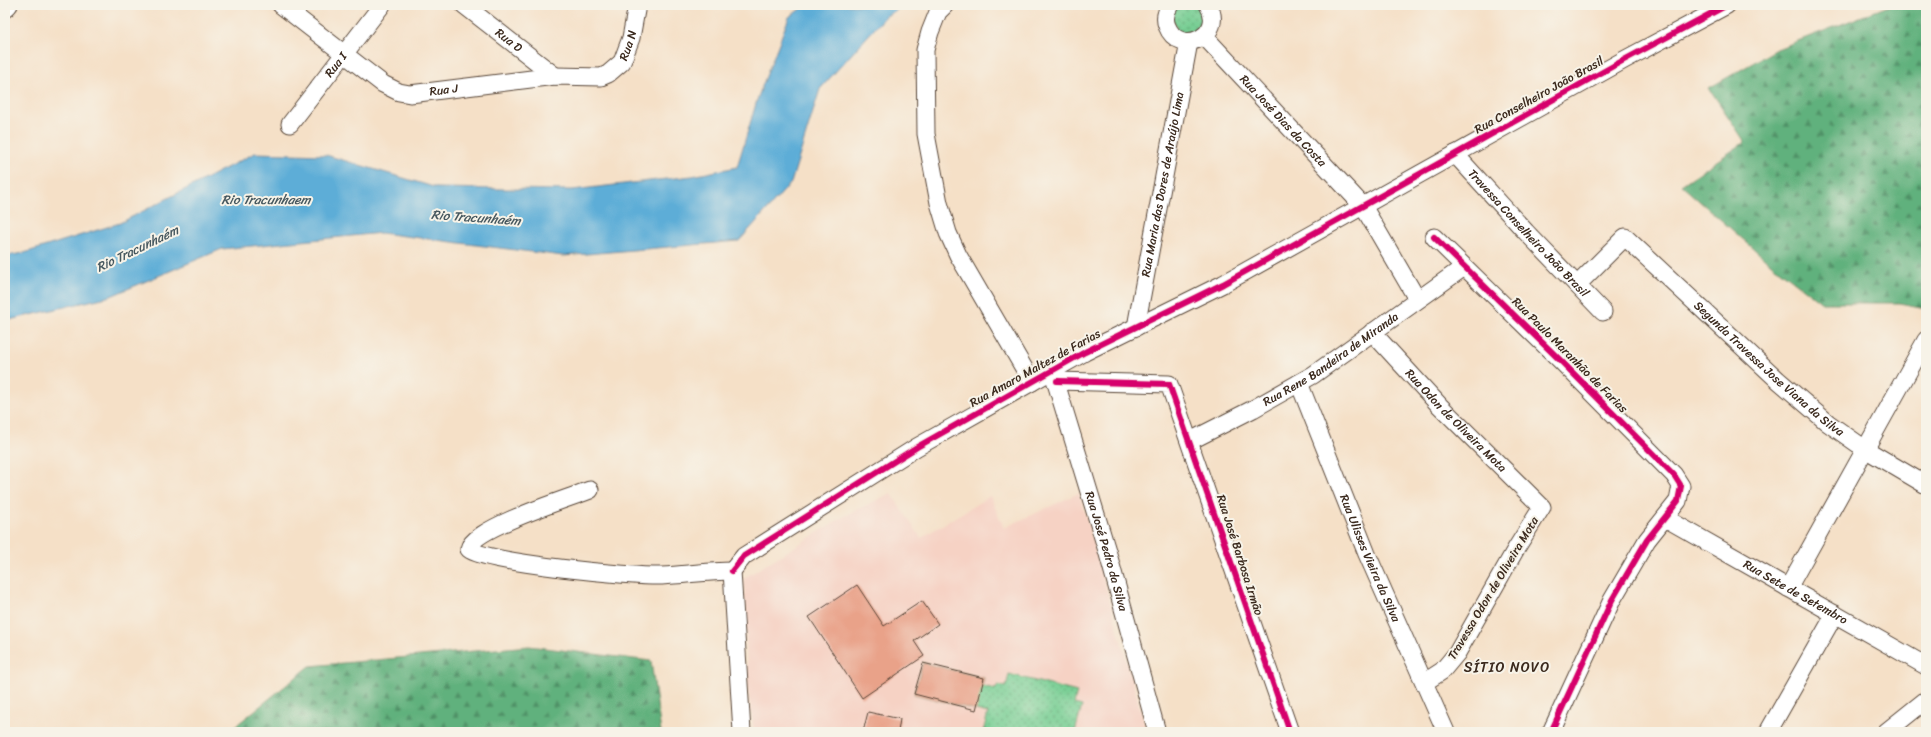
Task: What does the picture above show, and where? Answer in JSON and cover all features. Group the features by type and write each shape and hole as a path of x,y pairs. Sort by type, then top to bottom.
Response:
{"street":[{"path":"5,9 9,5"},
{"name":"Rua J","path":"281,5 390,88 410,94 555,76"},
{"name":"Rua I","path":"290,124 382,5"},
{"name":"Rua D","path":"464,5 555,76"},
{"name":"Rua N","path":"555,76 601,77 615,69 622,62 628,51 637,5"},
{"path":"945,5 938,12 925,50 926,134 939,203 948,233 958,254 1032,382"},
{"name":"Rua José Dias da Costa","path":"1170,5 1166,15 1166,23 1169,31 1181,41 1197,39 1363,206 1417,299"},
{"path":"1197,39 1212,24 1213,16 1208,5"},
{"name":"Rua Conselheiro João Brasil","path":"1363,206 1727,5"},
{"name":"Rua Maria das Dores de Araújo Lima","path":"1136,327 1197,39"},
{"name":"Travessa Conselheiro João Brasil","path":"1455,154 1603,312"},
{"name":"Rua Amaro Maltez de Farias","path":"732,571 744,556 917,447 1032,382 1055,376 1085,352 1223,284 1363,206"},
{"name":"Rua Paulo Maranhão de Farias","path":"1434,237 1561,360 1674,475 1681,486 1680,495 1678,502 1665,518"},
{"name":"Segunda Travessa Jose Viana da Silva","path":"1577,285 1625,237 1778,380 1828,423 1865,449 1926,485"},
{"name":"Rua Rene Bandeira de Miranda","path":"1190,440 1252,409 1313,375 1417,299 1464,267"},
{"name":"Rua Odon de Oliveira Mota","path":"1372,332 1440,406 1542,506"},
{"path":"1788,588 1926,340"},
{"name":"Rua José Barbosa Irmão","path":"1055,376 1169,384 1190,440 1290,732"},
{"name":"Rua José Pedro da Silva","path":"1055,376 1157,732"},
{"name":"Rua Ulisses Vieira da Silva","path":"1299,383 1367,554 1446,732"},
{"path":"590,490 496,526 473,543 468,549 481,555 507,561 633,575 661,576 709,571 732,571 742,732"},
{"name":"Travessa Odon de Oliveira Mota","path":"1425,682 1442,671 1457,653 1542,506"},
{"path":"1551,732 1612,600 1647,540 1665,518"},
{"name":"Rua Sete de Setembro","path":"1665,518 1926,666"},
{"path":"1768,732 1835,614"},
{"path":"1886,732 1926,700"}],"shaded area":[{"path":"891,493 921,538 990,496 1004,528 1079,493 1147,732 754,732 748,690 744,578 843,517"}],"green space":[{"path":"1170,5 1208,5 1212,24 1181,41 1168,7"},
{"path":"1891,5 1926,5 1926,308 1899,303 1822,303 1770,263 1681,185 1745,142 1709,88 1777,49"},
{"path":"529,646 651,661 661,732 228,732 310,666"},
{"path":"923,663 984,678 982,686 996,689 998,685 1006,687 1009,674 1077,692 1074,704 1082,706 1075,732 983,732 988,713 914,694"}],"water":[{"name":"Rio Tracunhaem","path":"806,5 905,5 886,16 820,89 791,183 739,241 563,256 381,233 222,249 111,296 5,321 5,256 24,253 120,223 255,153 326,155 437,188 572,190 692,176 737,167 758,97 789,17"}],"building":[{"path":"857,585 884,626 922,601 938,624 914,641 924,656 862,698 809,617"},
{"path":"923,663 984,678 976,710 914,694"},
{"path":"868,712 900,719 898,732 863,732"}],"cycle path":[{"path":"732,571 744,556 917,447 1085,352 1223,284 1624,60 1727,5"},
{"path":"1434,237 1561,361 1674,475 1681,486 1678,501 1647,540 1612,600 1551,732"},
{"path":"1057,381 1169,384 1290,732"}],"district":[{"name":"SÍTIO NOVO","path":"1507,667"}],"water label":[{"name":"Rio Tracunhaém","path":"476,217"},
{"name":"Rio Tracunhaém","path":"137,248"}]}
